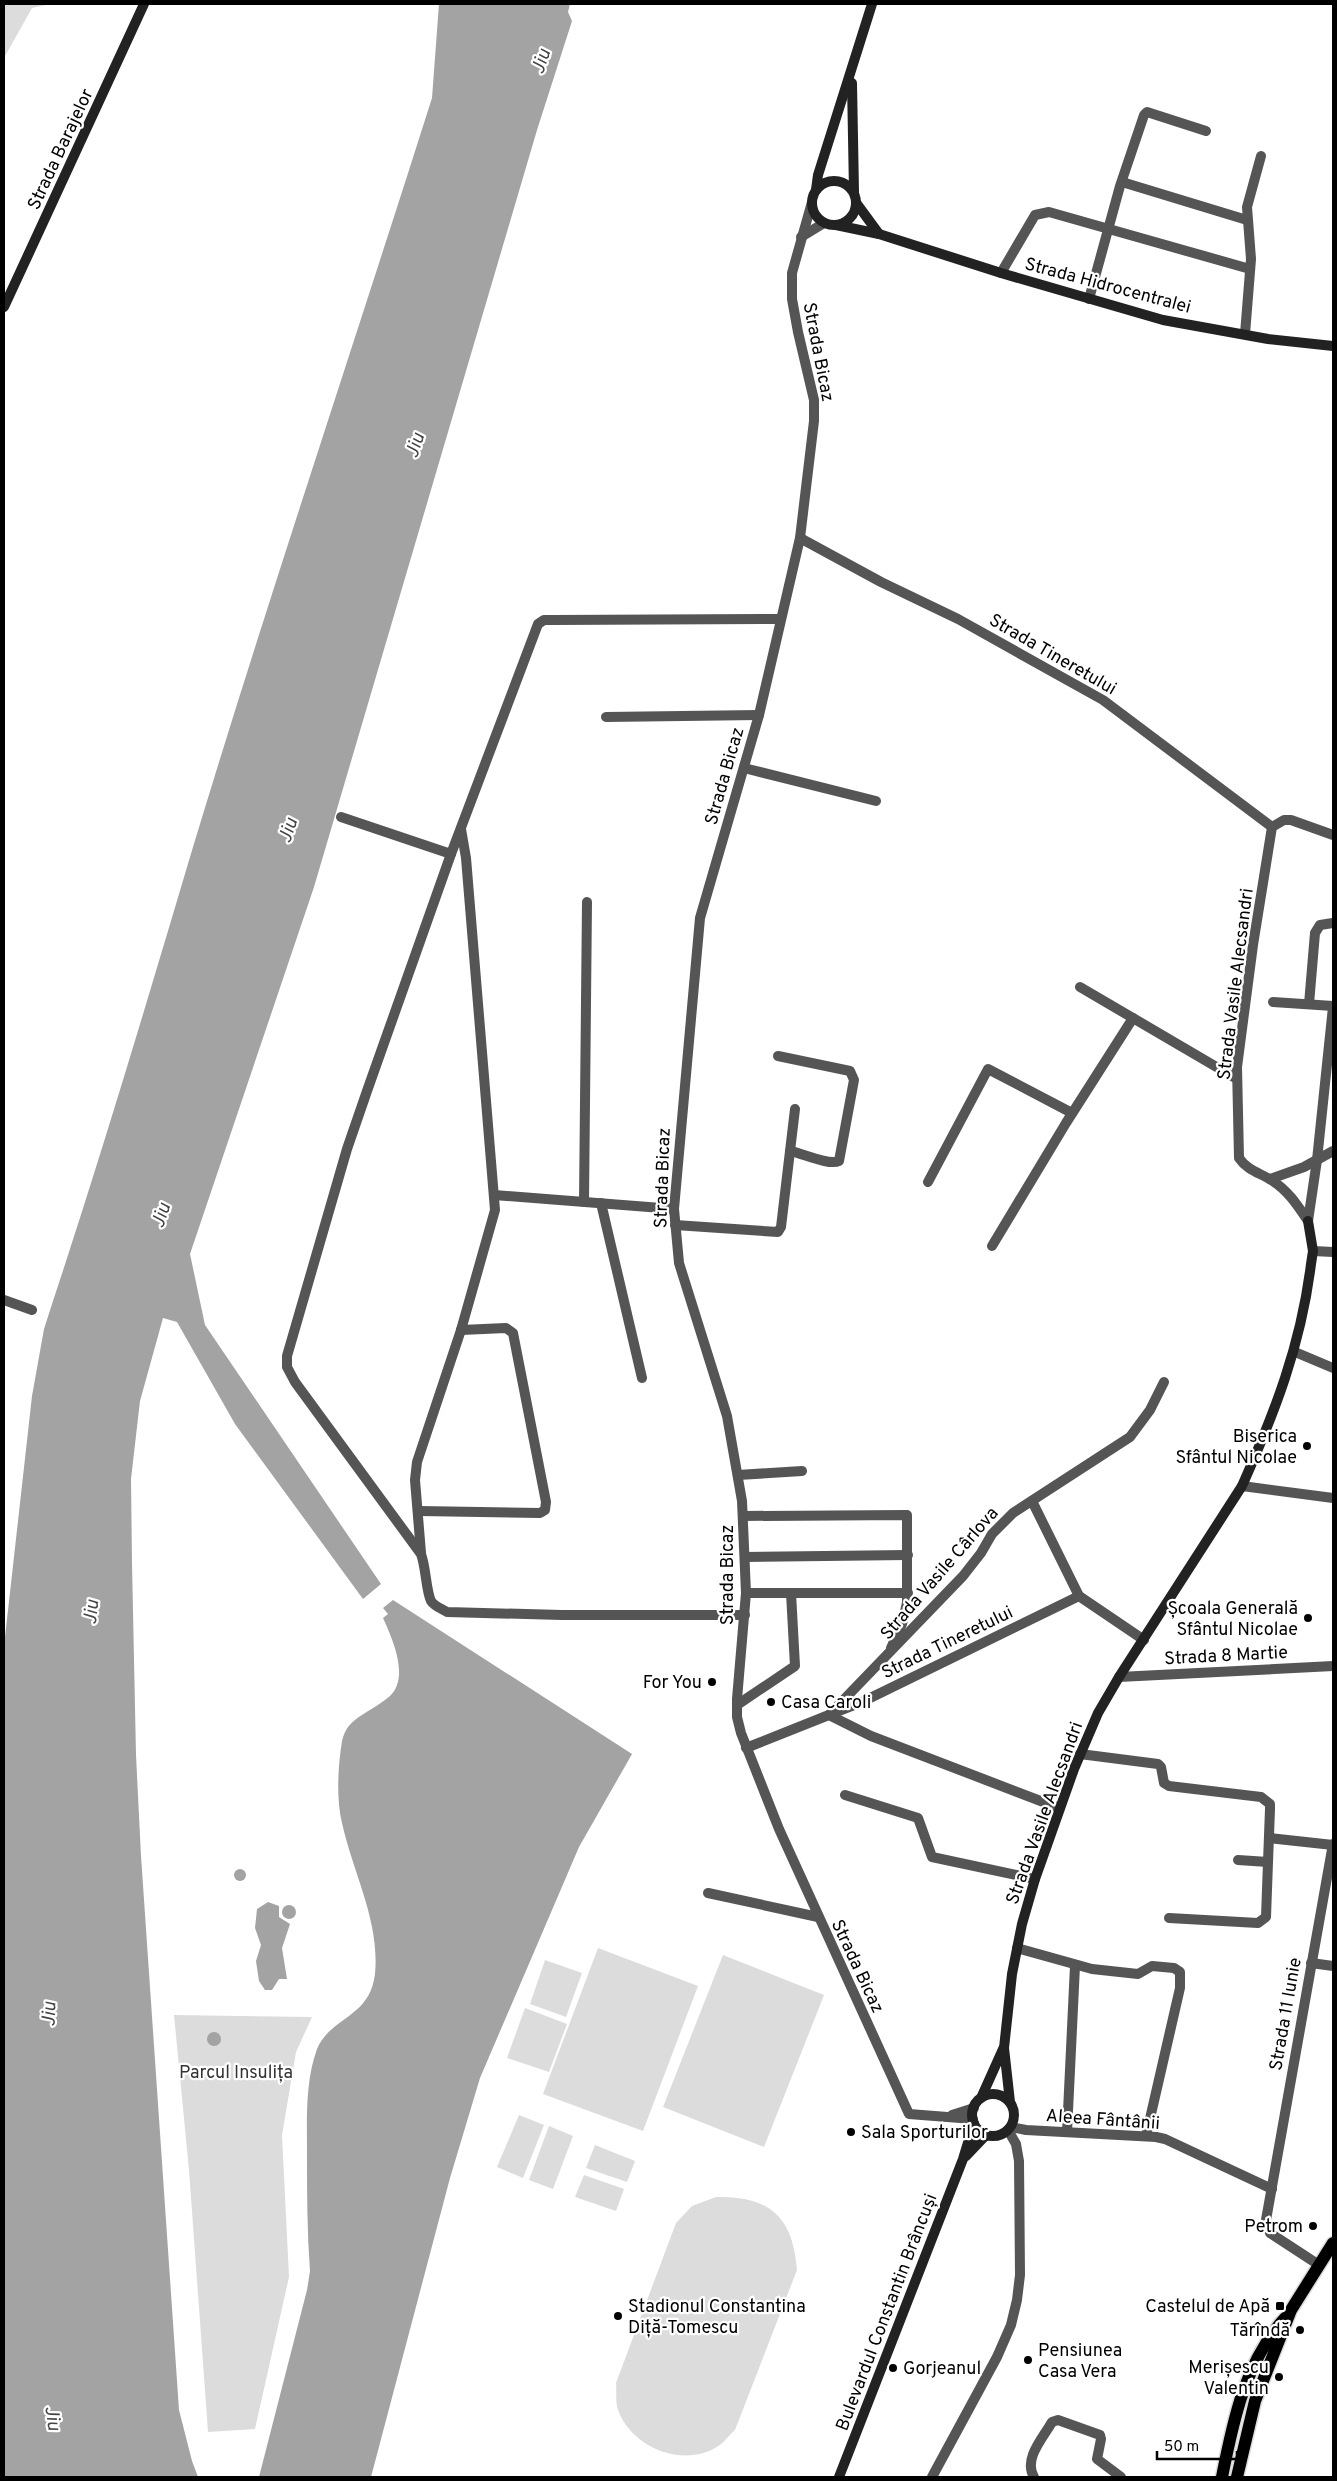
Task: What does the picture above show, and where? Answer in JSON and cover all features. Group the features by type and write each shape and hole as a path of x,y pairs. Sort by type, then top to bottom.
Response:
{"main road":[{"path":"1222,2477 1235,2416 1243,2390 1267,2340 1291,2310 1333,2243"},
{"path":"1237,2477 1255,2401 1291,2310"}],"street":[{"name":"Strada Barajelor","path":"4,307 144,4"},
{"path":"857,204 856,210 848,220 836,225 824,223 815,214 812,202 818,176 872,4"},
{"path":"852,70 851,128 854,192 857,204 879,234"},
{"path":"1089,299 1122,182 1147,112 1206,131"},
{"path":"1244,334 1250,269 1250,232 1247,220 1247,207 1261,156"},
{"path":"816,190 826,182 839,181 850,186 854,192"},
{"path":"1122,182 1247,220"},
{"name":"Strada Bicaz","path":"812,202 792,273 792,299 814,400 814,421 800,538 759,715 696,938 674,1209 675,1226 679,1263 727,1416 738,1475 743,1516 746,1614 737,1717 746,1748 818,1917 909,2114 948,2116 974,2121"},
{"path":"1001,273 1035,215 1040,212 1049,212 1109,228 1250,269"},
{"path":"801,237 824,223"},
{"name":"Strada Hidrocentralei","path":"836,225 879,234 1001,273 1163,320 1244,334 1333,346"},
{"name":"Strada Tineretului","path":"800,538 881,582 958,619 1103,700 1272,827"},
{"path":"746,1614 562,1615 447,1612 431,1601 426,1567 421,1554 295,1382 287,1367 287,1356 347,1149 460,828 538,624 544,620 780,619"},
{"path":"606,717 759,715"},
{"path":"744,768 876,801"},
{"path":"341,817 451,854"},
{"path":"1272,827 1284,820 1290,820 1333,835"},
{"name":"Strada Vasile Alecsandri","path":"1272,827 1240,1041 1238,1079 1239,1158 1247,1166 1270,1179 1286,1192 1308,1221"},
{"path":"421,1554 415,1480 417,1462 461,1330 495,1218 466,858 460,828"},
{"path":"584,1202 587,902"},
{"path":"1309,1004 1315,933 1320,925 1333,923"},
{"path":"1080,986 1238,1079"},
{"path":"1273,1002 1333,1007"},
{"name":"Strada Vasile Alecsandri","path":"1010,2102 1004,2048 1017,1948 1035,1879 1059,1808 1098,1713 1119,1676 1242,1486 1279,1398 1295,1352 1313,1251 1308,1221 1317,1160 1333,1007"},
{"path":"992,1246 1072,1113 1133,1018"},
{"path":"778,1056 850,1071 854,1080 839,1161 827,1162 807,1154 790,1151"},
{"path":"928,1182 988,1069 1072,1113"},
{"path":"675,1226 778,1232 781,1227 795,1109"},
{"path":"1270,1179 1317,1160 1333,1151"},
{"path":"494,1195 674,1209"},
{"path":"601,1203 642,1378"},
{"path":"1313,1251 1333,1252"},
{"path":"4,1300 32,1310"},
{"path":"419,1511 540,1513 545,1510 546,1502 513,1333 506,1328 461,1330"},
{"path":"1295,1352 1333,1368"},
{"name":"Strada Vasile Cârlova","path":"829,1715 963,1576 1003,1522 1032,1500 1130,1437 1150,1410 1164,1382"},
{"path":"738,1475 802,1471"},
{"path":"1242,1486 1333,1498"},
{"path":"1032,1500 1078,1596 1144,1640"},
{"path":"743,1516 907,1515 908,1593 906,1612 886,1658"},
{"path":"745,1557 908,1555"},
{"path":"737,1705 795,1666 791,1593"},
{"path":"746,1594 908,1593"},
{"name":"Strada Tineretului","path":"746,1748 864,1701 1078,1596"},
{"name":"Strada 8 Martie","path":"1119,1676 1333,1666"},
{"path":"829,1715 871,1736 1059,1808"},
{"path":"1080,1754 1158,1764 1161,1767 1164,1782 1169,1786 1262,1797 1270,1804 1266,1917 1264,1921 1169,1918"},
{"path":"845,1795 918,1818 928,1851 932,1857 1035,1879"},
{"path":"1270,1838 1333,1845"},
{"name":"Strada 11 Iunie","path":"1319,2265 1270,2233 1266,2220 1333,1845"},
{"path":"1238,1860 1268,1862"},
{"path":"708,1893 818,1917"},
{"path":"1017,1948 1075,1966 1138,1974 1152,1966 1174,1968 1180,1972 1180,1988 1146,2136"},
{"path":"1311,1962 1333,1966"},
{"path":"1067,2132 1075,1966"},
{"name":"Strada Vasile Alecsandri","path":"981,2098 1004,2048"},
{"path":"932,2477 997,2356 1011,2325 1017,2300 1020,2275 1019,2161 1016,2144 1010,2128 1014,2114 1010,2102 996,2095 981,2098 974,2108 974,2121 986,2135 998,2136 1010,2128"},
{"name":"Strada Bicaz","path":"948,2116 974,2108"},
{"name":"Bulevardul Constantin Brâncuși","path":"839,2477 963,2159 974,2121"},
{"name":"Aleea Fântânii","path":"1010,2128 1146,2136 1166,2139 1272,2189"},
{"name":"Bulevardul Constantin Brâncuși","path":"963,2159 986,2135"},
{"path":"1034,2477 1031,2468 1033,2454 1052,2422 1058,2420 1100,2435 1097,2459 1121,2477"}],"green space":[{"path":"4,4 50,4 32,8 4,58"},
{"path":"598,1948 698,1986 643,2131 543,2094"},
{"path":"723,1955 824,1995 764,2147 663,2107"},
{"path":"545,1960 582,1973 566,2017 530,2004"},
{"path":"525,2008 567,2024 549,2072 507,2058"},
{"name":"Parcul Insulița","path":"174,2015 312,2017 296,2052 282,2135 289,2277 255,2429 208,2432 189,2170"},
{"path":"519,2115 544,2125 523,2178 497,2167"},
{"path":"549,2126 573,2136 553,2189 529,2180"},
{"path":"595,2145 635,2161 627,2182 586,2168"},
{"path":"584,2175 624,2189 616,2211 575,2197"},
{"path":"716,2197 751,2201 775,2213 784,2223 790,2236 795,2252 797,2270 735,2430 721,2444 707,2452 693,2455 677,2455 648,2445 625,2424 617,2407 616,2383 676,2223 692,2206"}],"water":[{"name":"Jiu","path":"439,4 570,4 568,12 572,21 537,130 314,887 190,1254 205,1325 381,1584 363,1599 235,1424 177,1322 163,1318 140,1401 131,1479 136,1755 141,1856 179,2410 198,2477 4,2477 4,1646 32,1396 44,1329 107,1131 251,659 432,98"},
{"path":"393,1600 632,1754 579,1847 480,2078 450,2178 371,2477 259,2477 307,2290 310,2271 307,2212 307,2115 310,2075 317,2049 323,2038 366,2000 372,1989 375,1974 375,1954 370,1916 340,1813 338,1793 339,1771 342,1741 347,1729 355,1720 390,1696 396,1688 399,1679 397,1657 383,1618 388,1614 383,1608"},
{"path":"240,1869 246,1875 240,1881 234,1875"},
{"path":"268,1902 279,1906 279,1917 290,1924 282,1948 287,1979 279,1979 272,1990 265,1990 259,1981 256,1961 261,1945 255,1928 257,1909"},
{"path":"286,1905 292,1905 296,1912 292,1919 286,1919 282,1915 282,1909"},
{"path":"214,2032 219,2034 221,2039 219,2044 214,2046 209,2044 207,2039 209,2034"}],"place":[{"name":"Biserica Sfântul Nicolae","path":"1307,1446"},
{"name":"Școala Generală Sfântul Nicolae","path":"1308,1618"},
{"name":"For You","path":"712,1682"},
{"name":"Casa Caroli","path":"771,1702"},
{"name":"Sala Sporturilor","path":"851,2132"},
{"name":"Petrom","path":"1313,2226"},
{"name":"Castelul de Apă","path":"1280,2306"},
{"name":"Stadionul Constantina Diță-Tomescu","path":"618,2316"},
{"name":"Tărîndă","path":"1300,2330"},
{"name":"Pensiunea Casa Vera","path":"1028,2360"},
{"name":"Gorjeanul","path":"893,2368"},
{"name":"Merișescu Valentin","path":"1279,2377"}]}
